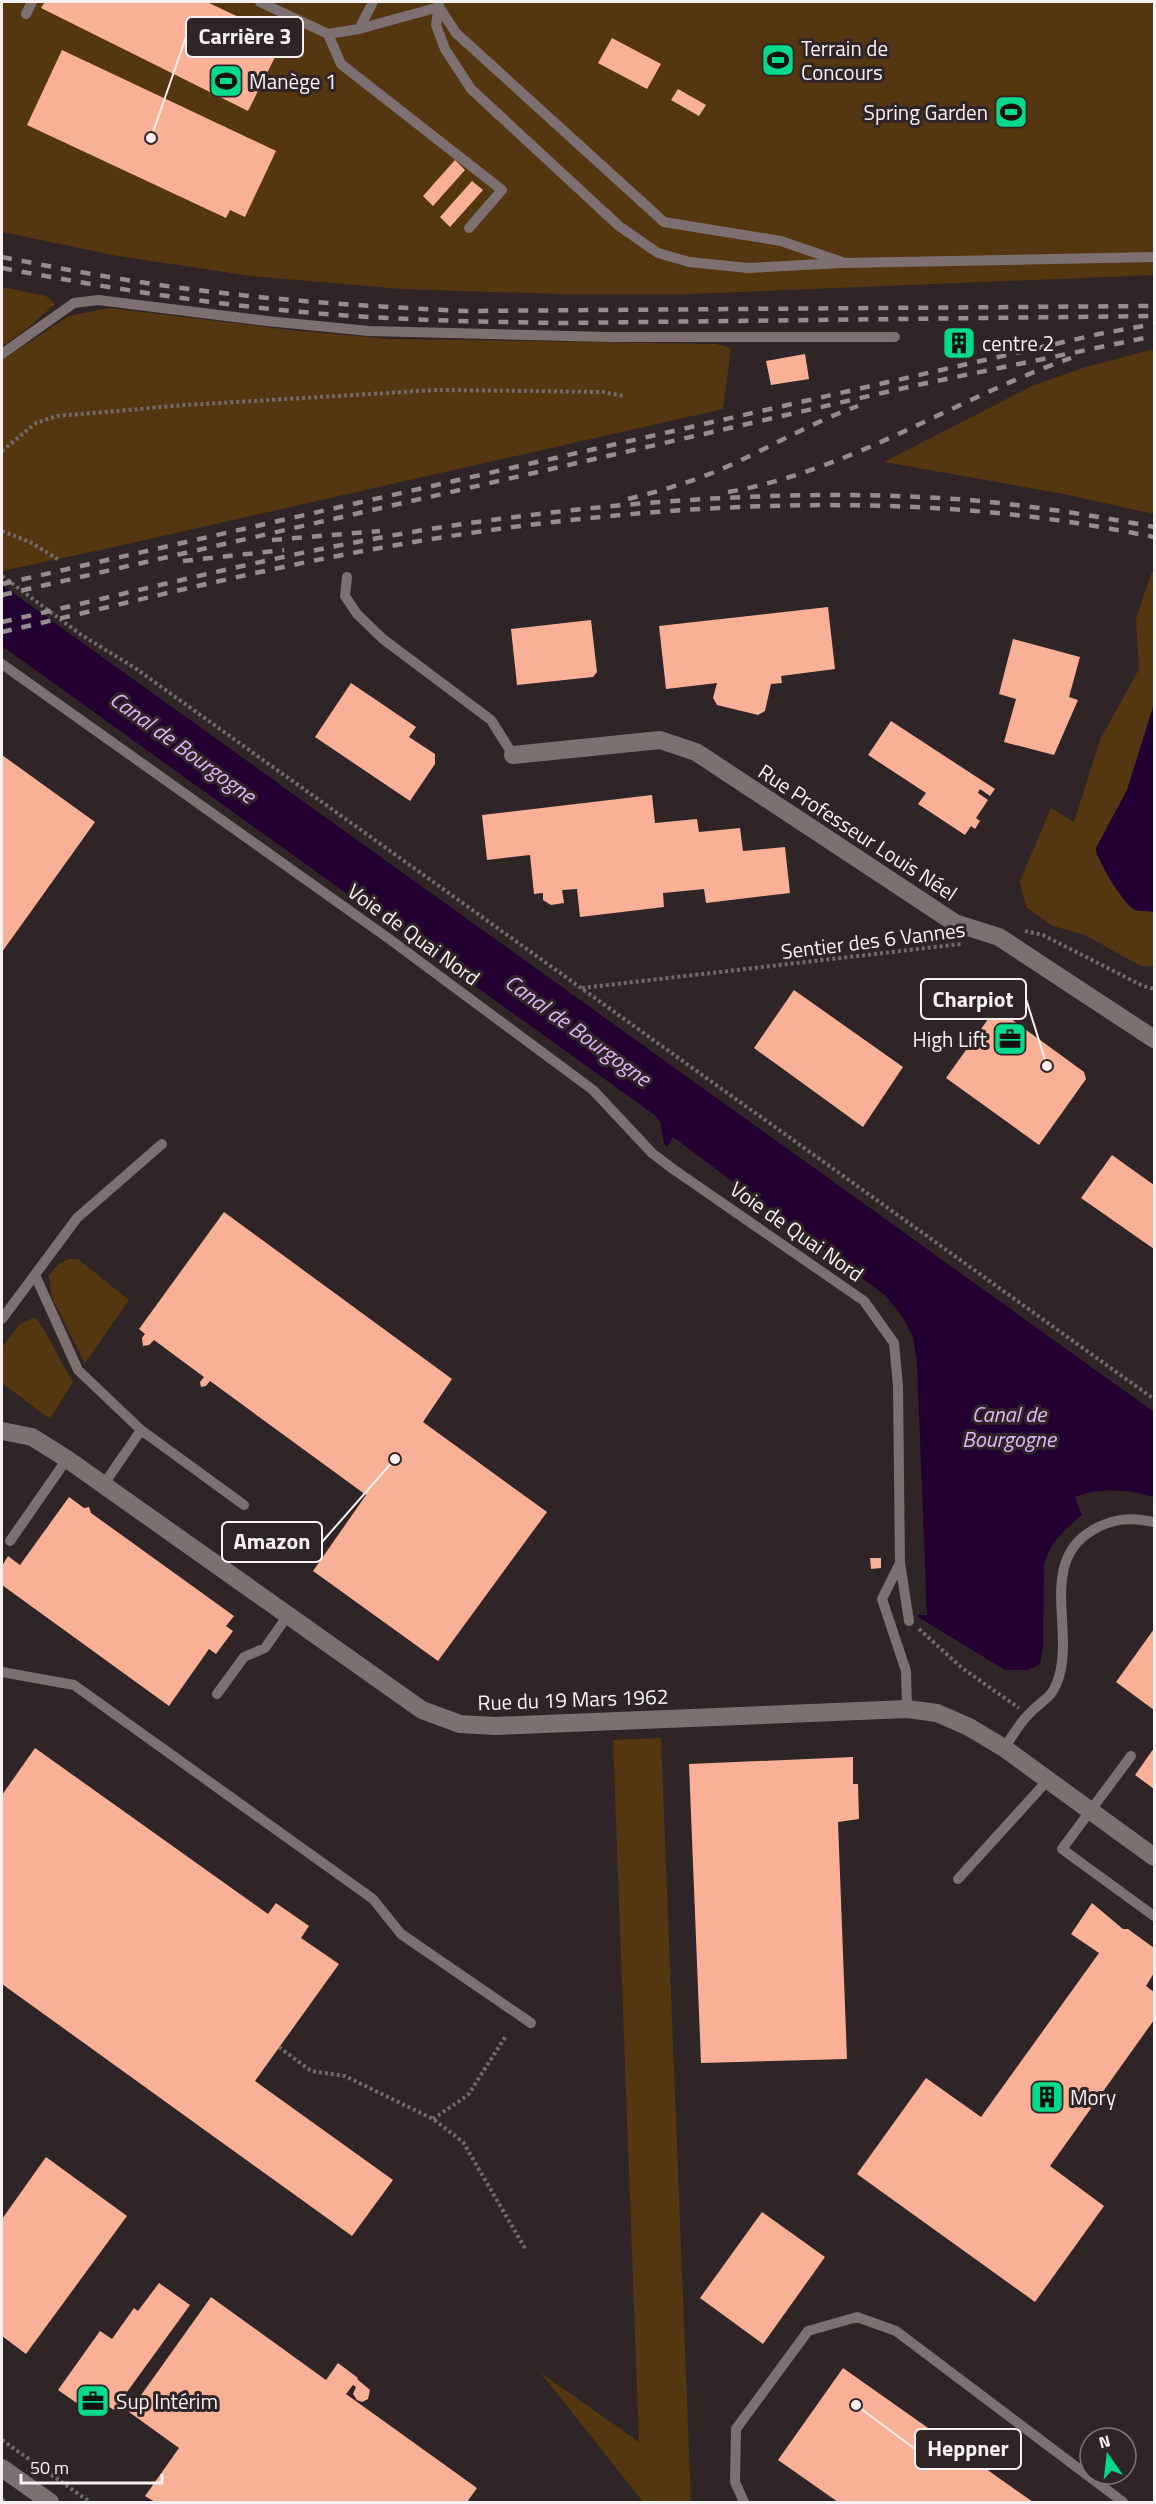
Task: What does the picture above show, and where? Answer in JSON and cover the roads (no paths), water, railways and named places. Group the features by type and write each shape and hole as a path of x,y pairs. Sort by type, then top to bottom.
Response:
{"street":[{"name":"Rue Professeur Louis Néel","path":"513,755 660,740 696,752 956,923 999,937 1155,1039"},
{"name":"Rue du 19 Mars 1962","path":"2,1431 32,1437 67,1459 422,1710 460,1724 495,1726 907,1709 937,1713 969,1727 1004,1748 1155,1857"},
{"path":"2,2468 50,2502"}],"lane":[{"path":"26,14 32,2"},
{"path":"260,2 328,34 359,29 439,4"},
{"path":"359,29 373,2"},
{"path":"439,4 456,33 664,222 781,241 845,263"},
{"path":"439,4 436,24 445,49 471,89 619,226 658,252 689,262 748,268 845,263 1155,257"},
{"path":"328,34 341,64 502,190 468,228"},
{"path":"2,354 74,303 98,300 369,331 609,337 895,337"},
{"path":"346,577 345,596 357,614 383,639 491,720 513,755"},
{"name":"Voie de Quai Nord","path":"2,664 462,993 593,1090 659,1159 864,1301 894,1343 898,1386 900,1563 909,1621"},
{"path":"2,1318 77,1218 162,1144"},
{"path":"34,1275 78,1370 141,1430 244,1504"},
{"path":"104,1484 141,1430"},
{"path":"10,1541 67,1459"},
{"path":"1004,1748 1028,1714 1050,1697 1060,1672 1061,1582 1065,1560 1080,1537 1107,1522 1136,1518 1155,1522"},
{"name":"Voie de Quai Nord","path":"900,1563 882,1599 906,1671 907,1709"},
{"path":"217,1694 244,1657 266,1648 288,1615"},
{"path":"2,1672 74,1685 373,1899 401,1934 531,2023"},
{"path":"1131,1756 1062,1849 1155,1916"},
{"path":"958,1879 1048,1780"},
{"path":"744,2502 735,2482 736,2429 808,2331 857,2318 896,2331 1123,2502"}],"water":[{"name":"Canal de Bourgogne","path":"2,585 1154,1412 1154,1497 1134,1492 1105,1490 1075,1497 1082,1515 1059,1536 1050,1549 1044,1564 1043,1646 1040,1664 1028,1670 1005,1670 918,1617 910,1364 899,1329 888,1312 861,1286 664,1144 661,1124 656,1116 2,646"},
{"path":"1154,704 1154,912 1135,910 1124,900 1105,872 1096,848 1127,790"}],"railway":[{"path":"2,257 108,277 214,292 339,304 465,311 1154,306"},
{"path":"2,268 139,292 277,310 489,322 1154,316"},
{"path":"2,584 1099,334 1154,324"},
{"path":"2,595 917,385 1154,336"},
{"path":"728,492 774,482 818,468 1071,358"},
{"path":"628,499 670,488 712,473 858,406"},
{"path":"2,622 276,558 387,536 508,518 643,503 780,496 915,497 1024,506 1154,527"},
{"path":"2,632 204,584 357,552 481,531 634,514 711,508 866,505 1016,515 1103,527 1154,537"},
{"path":"272,540 380,531"},
{"path":"183,561 284,550"}],"place":[{"name":"Terrain de Concours","path":"778,60"},
{"name":"Manège 1","path":"226,81"},
{"name":"Spring Garden","path":"1011,112"},
{"name":"Carrière 3","path":"151,138"},
{"name":"centre 2","path":"959,343"},
{"name":"High Lift","path":"1010,1039"},
{"name":"Charpiot","path":"1047,1066"},
{"name":"Amazon","path":"395,1459"},
{"name":"Mory","path":"1047,2097"},
{"name":"Sup Intérim","path":"93,2401"},
{"name":"Heppner","path":"856,2405"}]}
